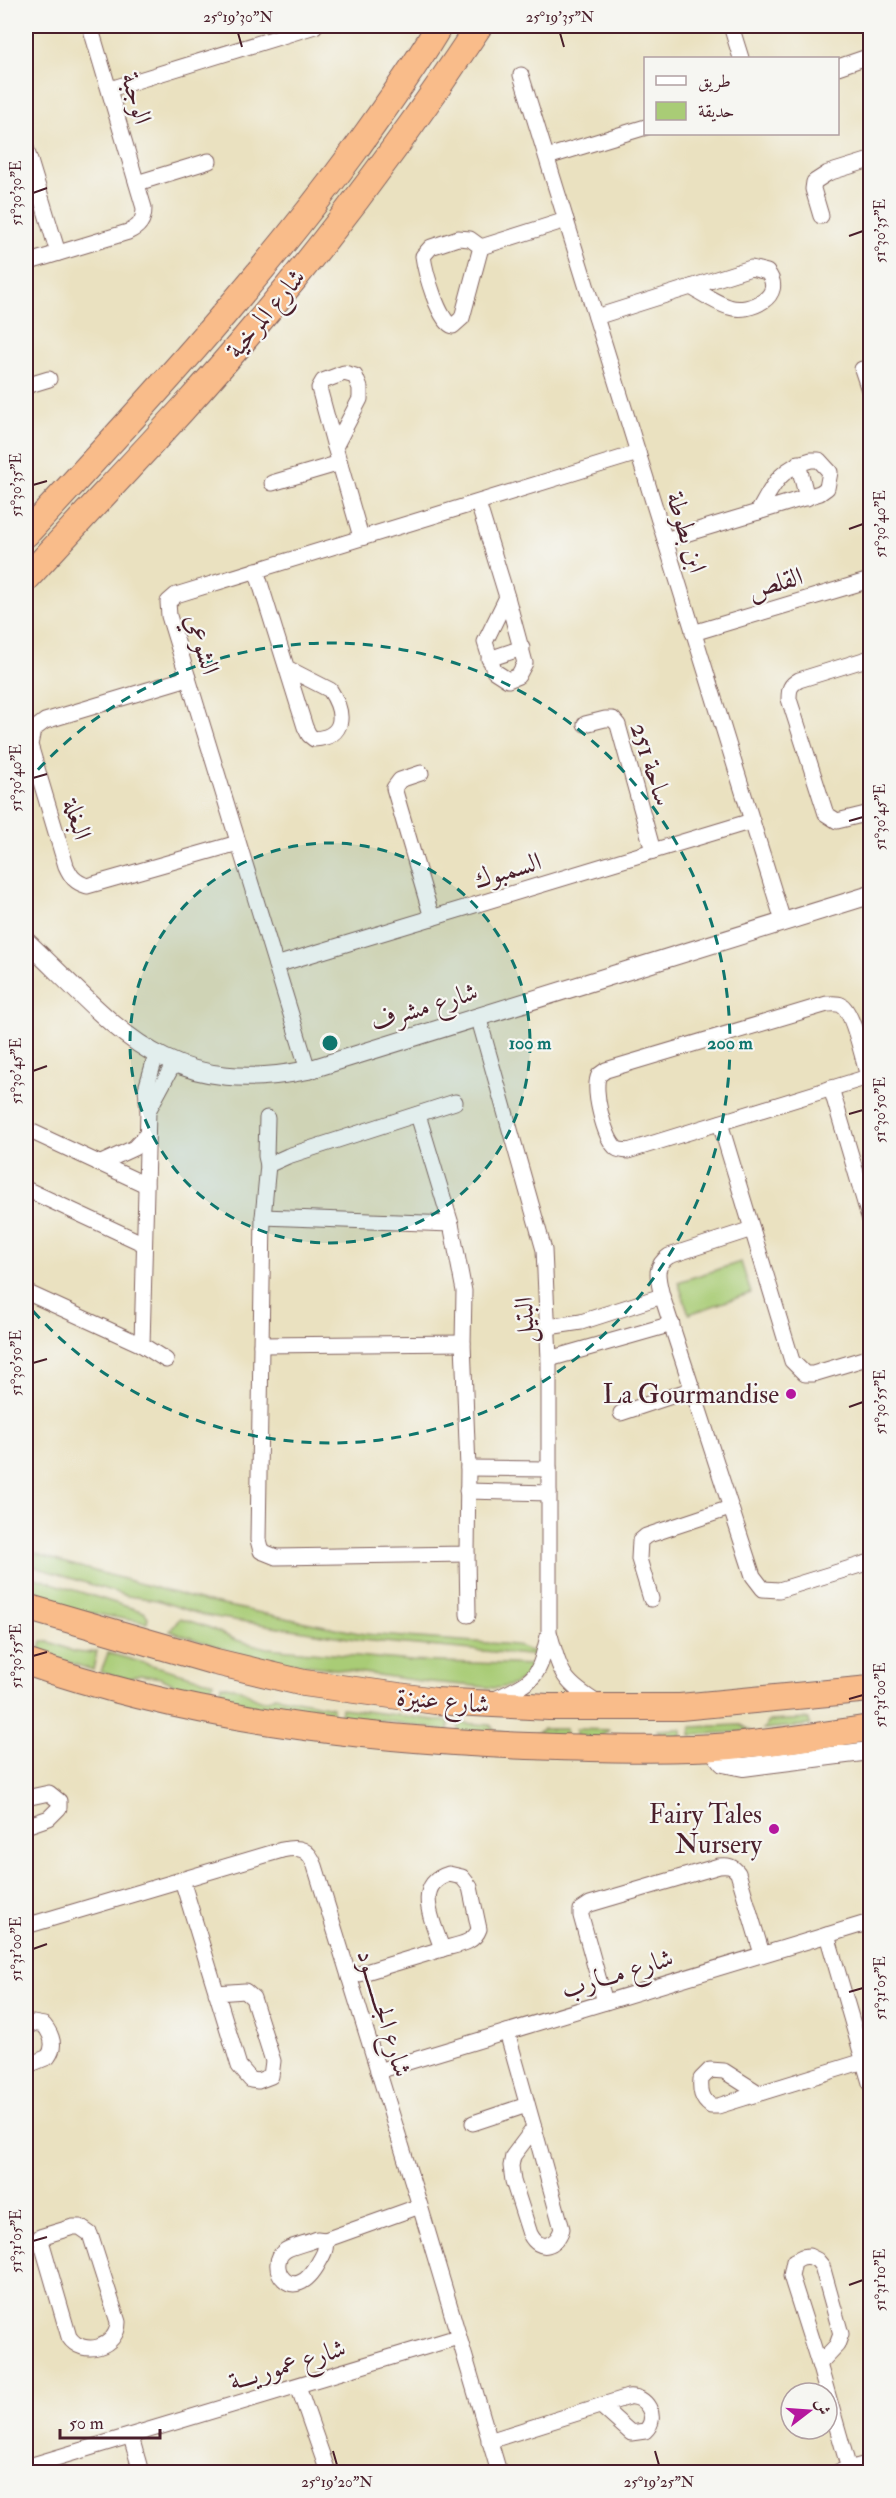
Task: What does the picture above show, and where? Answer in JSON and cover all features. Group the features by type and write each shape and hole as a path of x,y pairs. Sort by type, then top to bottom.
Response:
{"highway":[{"name":"شارع المرخية","path":"26,534 145,405 251,284 314,205 387,106 439,26"},
{"name":"شارع المرخية","path":"26,579 257,324 375,174 439,87 479,26"},
{"name":"شارع عنيزة","path":"26,1607 216,1662 304,1683 365,1693 482,1705 680,1707 870,1689"},
{"name":"شارع عنيزة","path":"26,1662 153,1698 297,1727 427,1741 549,1746 710,1747 788,1740 870,1728"}],"street":[{"name":"الوجبة","path":"26,263 136,229 144,216 144,208 110,88 90,26"},
{"path":"110,88 315,26"},
{"path":"731,26 741,57"},
{"path":"839,66 870,56"},
{"name":"ابن بطوطة","path":"521,75 783,921"},
{"path":"547,157 644,127"},
{"path":"27,157 58,253"},
{"path":"821,216 813,189 814,182 828,173 870,160"},
{"path":"137,183 209,161"},
{"path":"481,247 566,220"},
{"path":"458,238 470,239 481,247 462,318 457,325 450,326 441,314 423,256 431,247 458,238"},
{"path":"596,317 743,270 760,269 771,277 772,291 769,298 761,303 738,309 728,307 691,287"},
{"path":"862,369 870,393"},
{"path":"26,386 49,379"},
{"path":"335,447 361,537"},
{"name":"الشوعي","path":"308,1070 170,616 168,602 176,595 638,453"},
{"path":"665,540 807,498 820,493 827,488 830,472 819,460 798,463 779,476 758,512"},
{"path":"272,483 340,463"},
{"path":"798,463 807,498"},
{"path":"478,503 507,597 522,648 525,663 522,672 508,680 501,678 494,671 485,647 487,635 507,597"},
{"path":"256,570 287,668 309,735 314,739 319,739 335,733 338,730 340,719 330,690 287,668"},
{"name":"القلص","path":"693,633 870,580"},
{"path":"489,659 522,648"},
{"path":"870,658 799,680 789,689 789,699 826,814 837,821 870,813"},
{"name":"البغلة","path":"189,678 45,721 33,730 30,745 71,877 79,883 87,886 238,843"},
{"name":"ساحة 251","path":"585,724 613,719 618,725 653,851"},
{"path":"421,773 400,780 394,788 432,918"},
{"name":"السمبوك","path":"276,965 752,821"},
{"name":"شارع مشرف","path":"26,941 115,1026 156,1055 198,1072 246,1078 279,1076 308,1070 870,895"},
{"path":"827,1004 836,1004 842,1005 849,1016 869,1077 831,1088 628,1151 619,1150 609,1137 596,1092 596,1082 599,1075 606,1070 827,1004"},
{"name":"البتيل","path":"478,1016 544,1250 549,1359 549,1632 538,1673 519,1688 482,1705"},
{"path":"142,1346 148,1111 146,1089 156,1055"},
{"path":"148,1111 174,1064"},
{"path":"831,1088 870,1220"},
{"path":"268,1166 288,1156 455,1102"},
{"path":"418,1115 451,1224 464,1291 463,1343 468,1468 468,1615"},
{"path":"267,1118 268,1166 263,1217 258,1540 261,1551 276,1557 467,1554"},
{"path":"720,1123 792,1361 805,1374 824,1373 870,1357"},
{"path":"26,1129 146,1185"},
{"path":"99,1164 134,1148 147,1134"},
{"path":"26,1189 144,1244"},
{"path":"263,1217 451,1224"},
{"path":"752,1229 669,1256 661,1261 657,1271 662,1296 753,1576 763,1589 779,1590 870,1562"},
{"path":"26,1292 142,1346 166,1360"},
{"path":"548,1327 581,1322 662,1296"},
{"path":"581,1322 591,1334 591,1339 585,1348"},
{"path":"549,1359 672,1324"},
{"path":"261,1345 463,1343"},
{"path":"621,1413 693,1389"},
{"path":"468,1468 549,1469"},
{"path":"467,1491 549,1493"},
{"path":"651,1599 639,1559 640,1541 646,1536 730,1508"},
{"name":"البتيل","path":"549,1632 563,1676 577,1691 603,1707"},
{"path":"710,1747 723,1763 743,1767 870,1751"},
{"path":"26,1798 49,1793 59,1801 59,1808 49,1818 26,1826"},
{"name":"شارع الجــــــــود","path":"26,1926 282,1850 300,1848 307,1852 315,1866 499,2472"},
{"path":"605,2002 581,1916 581,1910 590,1904 727,1865 735,1868 738,1873 762,1954"},
{"path":"349,1977 471,1941 477,1936 480,1922 470,1887 462,1877 449,1874 435,1880 430,1886 427,1898 442,1949"},
{"path":"182,1880 216,1993 238,2066 251,2080 258,2081 271,2076 273,2061 253,1998 245,1990 216,1993"},
{"name":"شارع مـــارب","path":"378,2071 870,1922"},
{"path":"827,1935 870,2084"},
{"path":"26,2028 33,2023 44,2025 52,2037 53,2046 48,2057 26,2066"},
{"path":"507,2032 527,2105 534,2128 562,2229 554,2243 542,2246 535,2243 530,2234 511,2173 513,2156 534,2128"},
{"path":"757,2092 864,2061"},
{"path":"473,2123 527,2105"},
{"path":"325,2240 420,2206"},
{"path":"73,2227 80,2227 90,2234 118,2322 116,2333 105,2344 87,2348 77,2345 69,2337 33,2239 73,2227"},
{"path":"819,2364 837,2346 840,2334 822,2266 809,2256 795,2261 791,2276 819,2364 843,2471 870,2463"},
{"name":"شارع عموريـــة","path":"26,2467 458,2337"},
{"path":"298,2386 328,2472"},
{"path":"489,2440 601,2406"},
{"path":"131,2437 141,2472"}],"green space":[{"path":"741,1262 751,1293 689,1314 678,1282"},
{"path":"26,1550 203,1601 364,1634 516,1645 529,1651 537,1650 538,1656 361,1640 202,1615 157,1600 127,1596 26,1564"},
{"path":"26,1575 144,1612 148,1617 147,1623 68,1609 26,1593"},
{"path":"180,1618 208,1627 236,1640 267,1648 411,1661 534,1665 528,1675 518,1682 506,1687 495,1688 420,1681 292,1663 271,1663 170,1631"},
{"path":"42,1641 80,1653 97,1651 93,1670 39,1653"},
{"path":"108,1653 213,1682 210,1700 185,1694 161,1678 140,1675 128,1679 101,1672"},
{"path":"222,1685 239,1689 261,1700 275,1696 333,1707 331,1721 218,1702"},
{"path":"342,1708 449,1722 449,1732 382,1720 340,1722"},
{"path":"809,1719 810,1725 763,1729 769,1721"},
{"path":"459,1723 490,1725 496,1731 504,1733 458,1732"},
{"path":"740,1725 751,1731 691,1735 691,1727"},
{"path":"543,1729 566,1729 566,1737 535,1735"},
{"path":"576,1729 609,1730 600,1738 576,1737"},
{"path":"681,1729 681,1736 661,1736 657,1730"}],"place":[{"name":"La Gourmandise","path":"791,1394"},
{"name":"Fairy Tales Nursery","path":"774,1829"}]}
